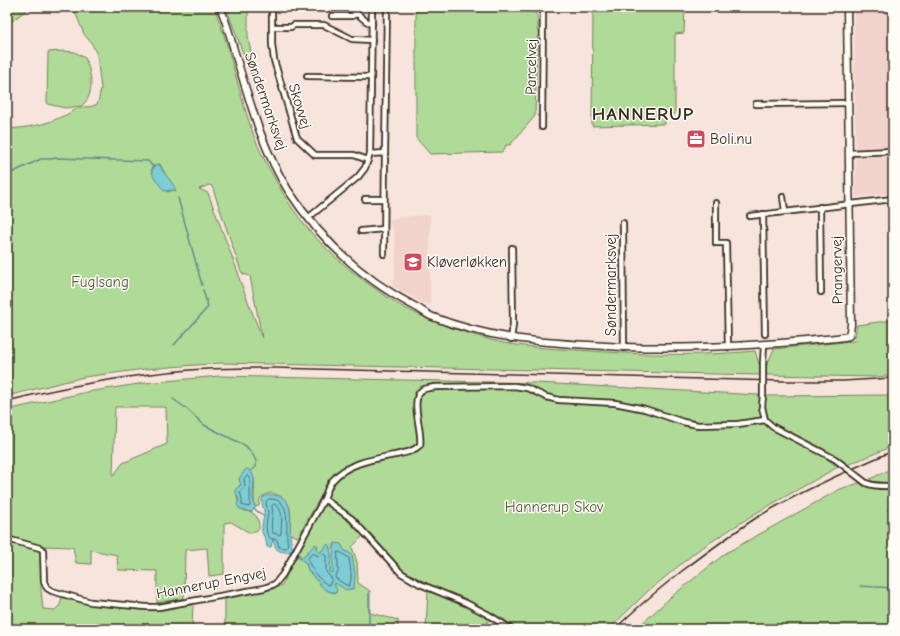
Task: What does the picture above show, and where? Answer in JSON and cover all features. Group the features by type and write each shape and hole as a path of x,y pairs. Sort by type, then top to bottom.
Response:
{"street":[{"name":"Søndermarksvej","path":"220,7 263,142 288,189 308,218 348,261 381,286 431,316 468,328 511,339 624,348 728,347 849,336"},
{"name":"Skovvej","path":"272,7 272,44 274,60 298,138 315,155 354,156 368,160"},
{"path":"349,7 372,24"},
{"path":"308,218 358,177 370,154 372,7"},
{"path":"384,254 387,7"},
{"name":"Parcelvej","path":"542,127 544,7"},
{"name":"Prangervej","path":"847,7 851,325 849,336"},
{"path":"332,16 352,16 357,14"},
{"path":"272,27 324,25 352,39 372,40"},
{"name":"Skovvej","path":"307,76 371,77"},
{"path":"756,104 848,103"},
{"path":"849,153 893,151"},
{"path":"370,154 385,153"},
{"path":"783,197 785,211"},
{"path":"365,199 384,199"},
{"path":"750,216 893,199"},
{"path":"716,203 716,243 726,243 728,347"},
{"path":"820,207 821,292"},
{"path":"763,214 765,334"},
{"name":"Søndermarksvej","path":"623,223 624,348"},
{"path":"361,232 384,230"},
{"path":"511,339 513,326 512,248"},
{"path":"765,327 772,327"},
{"path":"764,344 762,407 765,420 773,427 835,459 866,483 878,486 893,486"},
{"path":"511,629 466,603 420,584 406,576 352,519 324,499 333,480 346,469 382,458 410,452 420,446 421,433 417,414 417,403 418,395 421,391 435,387 514,386 527,388 546,397 559,400 615,403 645,409 682,422 698,425 738,424 765,420"},
{"name":"Hannerup Engvej","path":"7,539 43,550 44,582 47,588 52,591 91,602 159,607 264,588 275,584 283,574 324,499"}],"shaded area":[{"path":"854,7 893,7 893,193 856,197"},
{"name":"Kløverløkken","path":"430,215 430,305 421,302 392,286 395,275 396,248 394,232 388,220 411,216"}],"green space":[{"path":"12,7 30,7 7,25 7,12"},
{"name":"Fuglsang","path":"73,7 214,7 255,139 289,203 299,218 322,245 335,257 363,280 405,308 466,333 504,343 525,346 652,354 714,354 755,351 760,367 760,375 221,363 145,369 84,377 7,396 7,129 42,124 55,120 78,108 96,105 98,103 101,89 97,55 92,44 84,34","holes":["160,164 174,190 167,192 151,171 153,166","209,185 212,186 241,271 243,274 250,276 262,338 208,193 199,189"]},
{"path":"226,7 248,7 248,37 254,68 254,83"},
{"path":"416,7 531,8 538,17 535,116 510,145 506,145 502,152 430,154 416,138"},
{"path":"593,7 685,7 684,33 675,34 675,114 665,115 665,124 592,126"},
{"path":"48,52 75,52 85,58 87,62 91,78 91,88 88,99 82,106 65,108 47,104"},
{"path":"893,320 893,375 878,377 766,375 766,367 774,349 854,341 857,325"},
{"name":"Hannerup Skov","path":"219,376 537,383 759,395 761,417 765,424 823,456 838,467 756,513 697,551 647,592 609,629 516,629 505,620 476,604 428,584 403,570 370,533 332,500 322,494 298,537 290,534 291,520 289,505 282,497 272,493 268,494 260,498 259,506 255,507 254,479 250,470 243,473 239,479 242,483 237,488 237,498 239,508 256,516 259,523 259,529 250,533 231,522 224,523 224,574 209,576 207,548 185,550 184,598 157,603 157,571 118,570 117,555 91,550 91,564 76,563 73,547 43,546 41,590 43,609 55,610 60,605 62,597 86,604 156,610 193,604 192,629 7,629 7,410 87,392 145,383","holes":["115,407 166,407 167,444 123,463 113,476"]},
{"path":"893,395 893,446 847,465 826,450 775,424 768,418 765,412 766,396"},
{"path":"893,468 893,483 873,482 870,479"},
{"path":"859,483 873,488 893,488 893,629 636,629 671,597 726,553 840,489"},
{"path":"328,506 364,535 352,547 357,562 358,583 370,591 370,613 398,620 398,629 225,629 225,599 272,589 282,585 296,555 306,563 308,570 328,591 335,593 335,583 346,589 354,588 352,555 334,544 334,572 332,573 330,572 330,547 325,547 319,552 317,550 318,546 306,553 303,558 297,553 320,510 323,507"},
{"path":"428,590 477,612 489,620 482,629 426,629"}],"water":[{"path":"157,164 159,164 176,191 164,191 156,181 152,170"},
{"path":"247,469 251,471 254,478 253,499 255,507 252,512 238,507 237,505 239,500 235,490 241,485 239,479"},
{"path":"268,495 279,496 285,500 289,506 290,532 293,548 291,552 283,552 278,550 275,547 273,539 271,547 267,547 262,532 264,513 262,501 263,497"},
{"path":"335,543 341,544 344,550 352,555 355,574 354,588 346,590 335,583 334,584 337,590 336,593 324,589 308,570 306,563 296,555 297,553 301,557 304,557 315,544 317,545 317,550 319,552 322,551 326,545 329,545 331,554 330,572 333,573 333,554"}],"waterway":[{"path":"7,175 41,159 56,158 148,161 154,168"},
{"path":"178,198 202,285"},
{"path":"174,345 208,307 203,290"},
{"path":"173,399 187,409 204,425 246,446 256,461 256,467 251,471"},
{"path":"254,509 264,516"},
{"path":"888,510 893,513"},
{"path":"860,586 893,588"},
{"path":"369,592 369,629"}],"railway":[{"path":"7,401 75,386 121,378 167,372 222,368 275,368 782,381 843,381 893,378"},
{"path":"615,629 682,571 727,537 756,518 823,482 893,451"}],"place":[{"name":"Boli.nu","path":"696,139"},
{"name":"Kløverløkken","path":"413,262"}],"district":[{"name":"HANNERUP","path":"643,114"}]}
